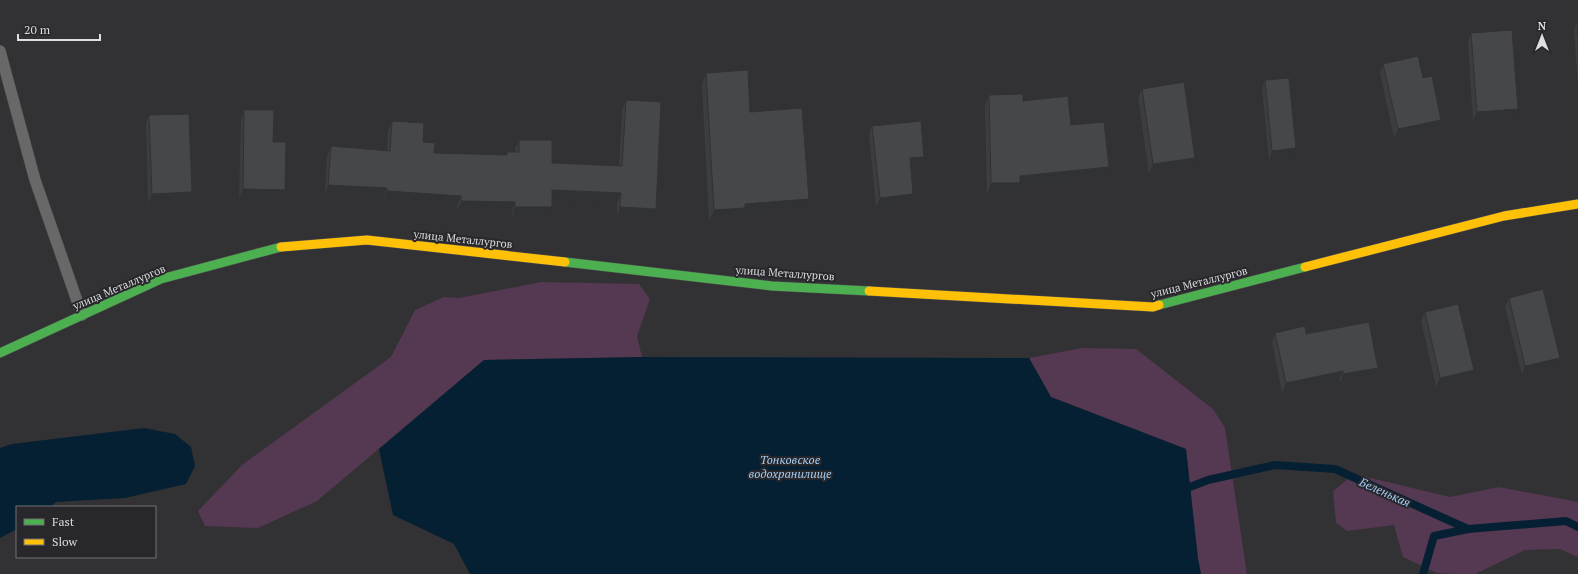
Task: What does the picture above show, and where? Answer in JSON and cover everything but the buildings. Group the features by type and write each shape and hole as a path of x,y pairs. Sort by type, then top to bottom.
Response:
{"street":[{"name":"улица Металлургов","path":"0,353 161,279 276,248 367,240 772,286 1153,307 1504,216 1578,204"}],"lane":[{"path":"0,51 35,180 82,315"}],"shaded area":[{"path":"541,282 639,284 650,299 637,336 642,357 484,360 317,501 258,528 205,526 198,511 242,465 391,357 415,310 444,297 459,298"},
{"path":"1082,348 1136,349 1213,409 1225,428 1247,574 1201,574 1186,449 1051,397 1029,358"},
{"path":"1354,474 1450,497 1499,487 1578,502 1578,557 1560,549 1525,550 1475,574 1437,573 1403,557 1394,525 1347,531 1336,523 1333,491"}],"water":[{"name":"Тонковское водохранилище","path":"642,357 1029,358 1051,397 1186,449 1201,574 470,574 454,544 393,515 379,449 484,360"},
{"path":"144,428 175,434 191,447 195,466 186,484 125,498 56,502 51,506 16,506 16,530 0,538 0,448 12,444"}],"waterway":[{"name":"Беленькая","path":"1190,487 1208,480 1275,465 1335,469 1468,529 1566,521 1578,527"},
{"path":"1423,574 1434,536 1468,529"}],"traffic: fast":[{"path":"0,353 161,279 281,247"},
{"path":"565,262 772,286 869,291"},
{"path":"1159,305 1305,267"}],"traffic: slow":[{"path":"1305,267 1504,216 1578,204"},
{"path":"281,247 367,240 565,262"},
{"path":"869,291 1153,307 1159,305"}]}
